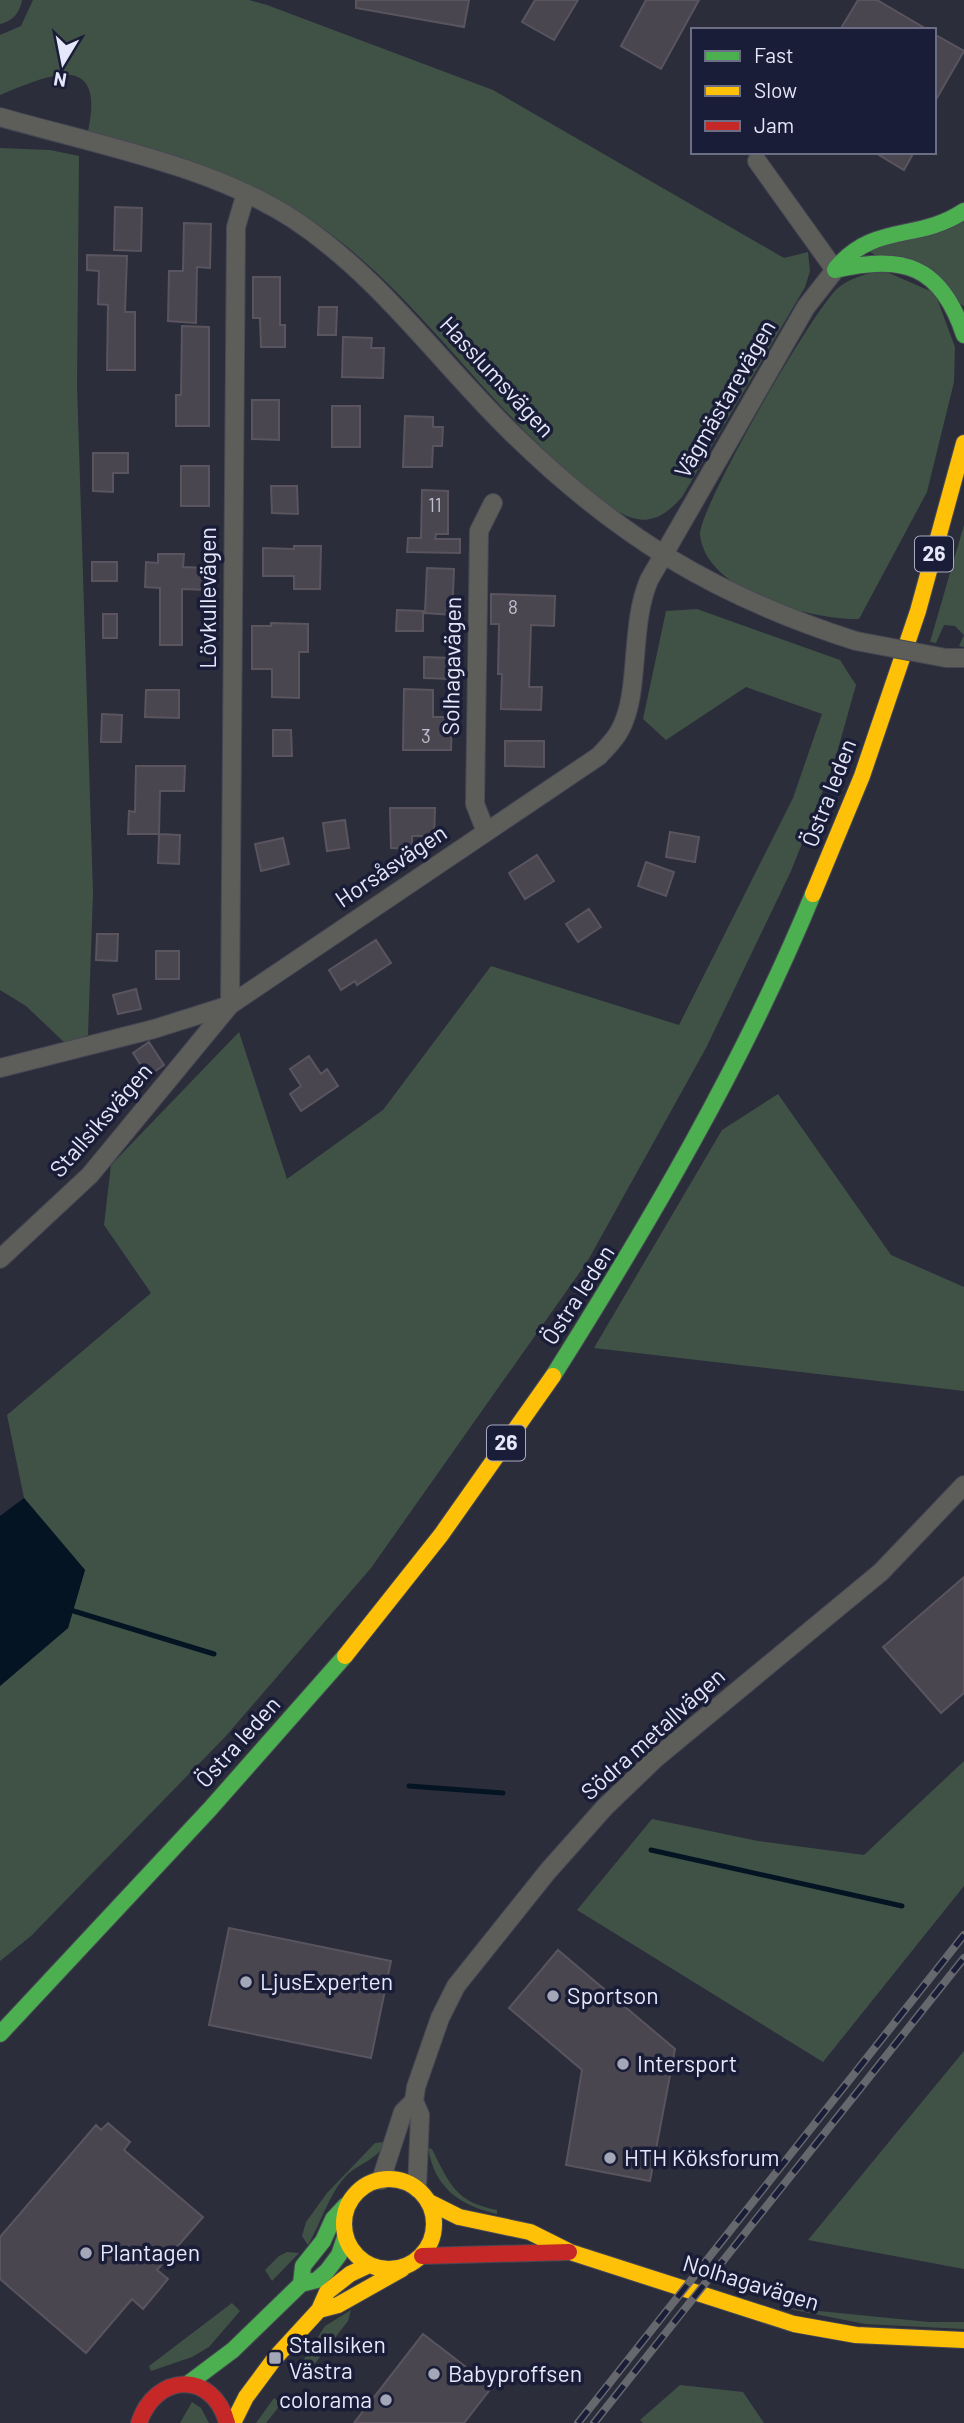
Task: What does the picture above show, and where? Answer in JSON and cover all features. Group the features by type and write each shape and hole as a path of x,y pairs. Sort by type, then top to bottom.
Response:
{"main road":[{"path":"835,270 851,248 866,240 937,226 964,211"},
{"path":"835,270 879,261 919,268 945,290 964,335"},
{"name":"Östra leden","path":"0,2035 333,1671 441,1533 543,1392 637,1245 722,1093 807,912 893,691 952,493 964,443"},
{"path":"952,493 964,472"},
{"path":"301,2284 303,2266 323,2241 333,2219 359,2191 381,2180 406,2182 417,2188 429,2202 434,2230 422,2256 338,2305 319,2310"},
{"path":"189,2383 197,2374 233,2350 301,2284 317,2280 327,2271 339,2255 345,2237 345,2212 351,2200"},
{"name":"Nolhagavägen","path":"429,2202 468,2220 530,2232 570,2252 794,2324 856,2335 964,2340"},
{"path":"345,2237 351,2249 369,2265 382,2269 407,2266"},
{"name":"Nolhagavägen","path":"422,2256 494,2253 528,2256 570,2252"},
{"path":"230,2423 275,2357 319,2310 327,2292 350,2274 369,2265"},
{"path":"139,2423 144,2405 156,2392 166,2386 189,2383 213,2394 222,2405 230,2423"}],"street":[{"name":"Hasslumsvägen","path":"0,117 202,176 246,194 293,219 374,283 511,432 621,528 663,556 750,603 856,640 955,658"},
{"path":"757,161 835,270"},
{"name":"Lövkullevägen","path":"230,1005 236,227 246,194"},
{"name":"Vägmästarevägen","path":"663,556 806,307 835,270"},
{"name":"Solhagavägen","path":"486,832 475,804 479,531 493,503"},
{"name":"Horsåsvägen","path":"0,1068 154,1029 230,1005 599,756 620,730 629,703 637,615 649,580 663,556"},
{"name":"Stallsiksvägen","path":"0,1259 90,1175 230,1005"},
{"name":"Södra metallvägen","path":"381,2180 403,2112 414,2101 431,2042 456,1986 589,1825 656,1758 881,1572 964,1485"},
{"name":"Södra metallvägen","path":"414,2101 420,2115 417,2188"}],"green space":[{"path":"0,0 22,0 15,16 0,24"},
{"path":"33,0 249,0 267,5 493,90 784,258 808,252 810,271 805,287 682,497 658,517 644,520 627,516 603,503 570,475 512,418 376,272 314,222 261,191 233,179 88,131 91,105 88,88 80,78 68,75 53,76 0,95 0,35 21,26"},
{"path":"0,148 50,150 79,156 77,385 93,893 88,1035 65,1043 26,1006 0,990"},
{"path":"964,222 964,306 863,248"},
{"path":"882,270 935,293 955,347 954,382 927,492 859,619 839,618 789,608 740,587 721,572 707,555 700,535 704,518 736,451 783,368 825,303 838,288 848,282"},
{"path":"964,525 964,635 955,626 944,625 936,643 930,642"},
{"path":"697,609 840,660 856,685 834,763 791,871 706,1048 587,1262 371,1568 225,1737 31,1936 0,1961 0,1686 68,1628 85,1570 24,1498 7,1415 151,1293 104,1225 111,1165 239,1032 287,1179 383,1110 491,966 679,1025 793,798 822,714 746,687 666,740 643,719 666,611"},
{"path":"778,1094 891,1255 964,1287 964,1391 594,1348 722,1130"},
{"path":"964,1761 964,1886 823,2062 577,1910 652,1819 758,1841 864,1855"},
{"path":"964,2051 964,2269 808,2240"},
{"path":"383,2142 385,2145 381,2150 340,2183 308,2245 302,2236 306,2222 327,2193 375,2143"},
{"path":"428,2148 432,2149 444,2173 463,2197 483,2207 497,2210 497,2214 471,2206 451,2193 436,2174"},
{"path":"287,2252 299,2253 272,2281 265,2270"},
{"path":"232,2303 240,2311 209,2347 192,2357 151,2371 149,2366"},
{"path":"779,2307 929,2322 964,2322 964,2329 865,2324"},
{"path":"351,2310 348,2321 309,2371 301,2364 325,2326"},
{"path":"680,2385 743,2392 764,2423 643,2423 640,2420"},
{"path":"274,2398 281,2404 266,2423 256,2423"},
{"path":"192,2402 201,2408 209,2423 180,2423"}],"water":[{"path":"24,1498 85,1570 68,1628 0,1686 0,1516"}],"building":[{"path":"356,0 469,0 464,27 356,8"},
{"path":"535,0 578,0 554,40 522,22"},
{"path":"646,0 699,0 661,69 621,46"},
{"path":"858,0 877,0 925,28 841,28"},
{"path":"936,35 964,51 936,100"},
{"path":"877,154 913,154 904,170"},
{"path":"115,207 142,208 141,251 114,250"},
{"path":"184,223 211,224 210,268 197,267 196,323 168,321 169,271 183,271"},
{"path":"87,255 127,256 125,312 135,312 135,370 107,370 108,305 98,304 99,271 87,270"},
{"path":"253,277 280,277 280,325 285,325 285,347 261,347 260,318 253,318"},
{"path":"319,307 337,307 336,335 318,335"},
{"path":"182,326 209,327 209,426 176,426 176,395 181,395"},
{"path":"343,337 372,338 371,348 384,348 383,378 342,377"},
{"path":"252,400 279,400 279,440 252,439"},
{"path":"332,406 360,406 360,447 332,447"},
{"path":"405,416 433,417 433,427 443,427 442,446 433,446 432,467 403,467"},
{"path":"93,453 128,453 128,473 113,473 113,492 93,491"},
{"path":"181,466 209,466 209,506 181,506"},
{"path":"271,486 297,486 298,514 272,513"},
{"path":"422,490 448,491 448,534 436,534 435,539 460,539 460,553 407,552 408,538 421,538"},
{"path":"294,546 321,546 320,589 294,589 294,576 263,576 263,548 294,549"},
{"path":"158,554 184,554 183,567 207,568 207,590 182,589 182,645 160,645 160,588 145,587 146,562 158,563"},
{"path":"92,562 117,562 117,581 92,581"},
{"path":"427,568 454,569 452,615 425,613"},
{"path":"491,594 555,596 554,626 531,625 529,687 542,687 541,710 501,709 502,674 498,674 499,624 491,624"},
{"path":"397,610 423,611 423,631 396,631"},
{"path":"103,614 117,614 117,638 103,638"},
{"path":"271,623 308,624 308,652 299,652 299,698 272,697 272,669 252,669 252,626 271,626"},
{"path":"424,657 452,658 451,679 424,678"},
{"path":"404,689 433,690 433,717 452,717 451,750 403,750"},
{"path":"146,690 179,690 179,718 145,717"},
{"path":"102,714 122,715 121,742 101,742"},
{"path":"273,730 291,730 292,756 273,756"},
{"path":"505,741 544,741 544,767 505,766"},
{"path":"136,766 185,766 184,791 160,791 159,834 128,834 129,811 135,812"},
{"path":"390,808 435,808 434,836 412,836 412,849 391,848"},
{"path":"345,820 349,848 327,851 323,823"},
{"path":"670,832 699,837 695,862 666,857"},
{"path":"159,834 180,835 179,864 158,863"},
{"path":"283,838 289,864 261,871 255,844"},
{"path":"537,855 554,881 525,899 509,873"},
{"path":"646,862 674,872 666,896 638,886"},
{"path":"589,909 601,927 578,942 566,924"},
{"path":"97,934 118,934 117,961 96,960"},
{"path":"376,940 391,963 357,985 355,981 341,990 329,970"},
{"path":"156,951 179,951 179,979 156,979"},
{"path":"136,989 141,1009 118,1014 113,995"},
{"path":"149,1042 164,1065 148,1076 133,1053"},
{"path":"309,1056 321,1074 327,1069 338,1086 301,1111 290,1094 301,1086 290,1069"},
{"path":"964,1577 964,1693 941,1713 883,1647"},
{"path":"229,1928 391,1961 371,2058 209,2025"},
{"name":"Intersport","path":"558,1950 675,2049 650,2181 566,2165 582,2070 509,2008"},
{"name":"Plantagen","path":"108,2123 130,2142 124,2150 203,2217 157,2270 168,2279 143,2309 132,2299 86,2353 0,2279 0,2237 96,2125 101,2130"},
{"name":"Babyproffsen","path":"423,2334 492,2387 464,2423 354,2423"}],"waterway":[{"path":"67,1609 214,1654"},
{"path":"409,1786 503,1793"},
{"path":"651,1850 902,1906"}],"railway":[{"path":"578,2423 964,1935"},
{"path":"594,2423 964,1958"}],"traffic: fast":[{"path":"836,268 866,244 930,227 964,211"},
{"path":"835,270 881,264 900,265 916,270 931,279 944,293 955,311 964,335"},
{"path":"553,1376 625,1260 726,1081 813,894"},
{"path":"0,2034 210,1809 345,1656"},
{"path":"301,2284 303,2266 323,2241 333,2219 346,2205"},
{"path":"189,2383 233,2350 301,2284 317,2280 327,2271 339,2255 345,2237"}],"traffic: slow":[{"path":"813,894 862,776 918,611 964,443"},
{"path":"345,1656 441,1535 553,1376"},
{"path":"389,2179 406,2182 421,2192 431,2207 434,2224 431,2241 421,2256 406,2266 389,2269 372,2266 357,2256 347,2241 344,2224 347,2207 357,2192 372,2182 389,2179"},
{"path":"429,2202 459,2217 530,2232 570,2252 794,2324 856,2335 964,2340"},
{"path":"233,2423 246,2397 275,2358 319,2310 327,2292 350,2274 369,2265"},
{"path":"319,2310 338,2305 402,2269"}],"traffic: jam":[{"path":"422,2256 569,2252"},
{"path":"139,2423 147,2406 158,2394 170,2387 184,2384 210,2394 220,2406 227,2423"}],"place":[{"name":"LjusExperten","path":"246,1982"},
{"name":"Sportson","path":"553,1996"},
{"name":"Intersport","path":"623,2064"},
{"name":"HTH Köksforum","path":"610,2158"},
{"name":"Plantagen","path":"86,2253"},
{"name":"Stallsiken Västra","path":"275,2358"},
{"name":"Babyproffsen","path":"434,2374"},
{"name":"colorama","path":"386,2400"}]}
